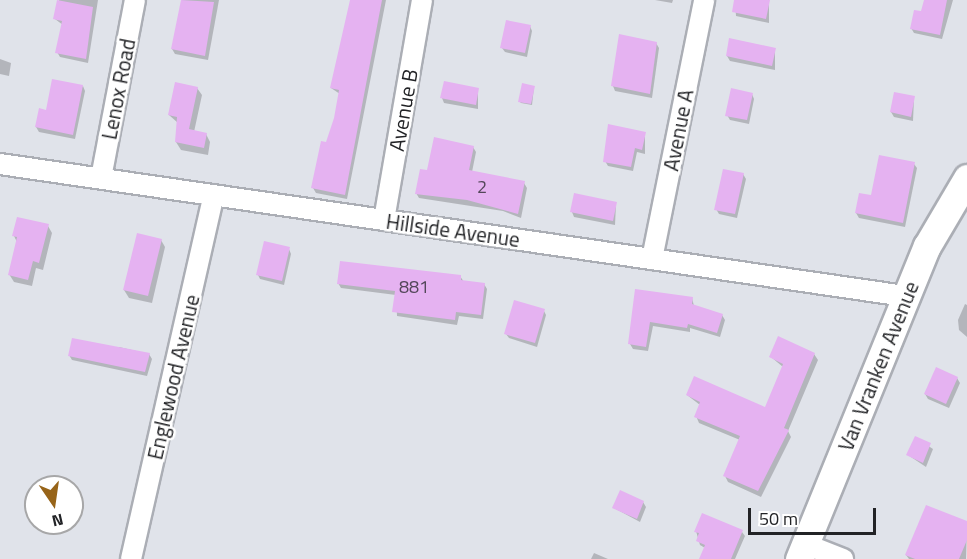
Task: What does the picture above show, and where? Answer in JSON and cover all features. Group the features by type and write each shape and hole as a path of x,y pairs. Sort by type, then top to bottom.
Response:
{"street":[{"name":"Lenox Road","path":"101,178 135,0"},
{"name":"Avenue B","path":"384,220 422,0"},
{"name":"Avenue A","path":"651,259 704,0"},
{"name":"Hillside Avenue","path":"0,164 905,296"},
{"name":"Van Vranken Avenue","path":"802,551 927,246 967,178"},
{"name":"Englewood Avenue","path":"131,559 214,195"},
{"path":"802,551 843,559"}],"building":[{"path":"57,0 93,7 86,59 55,53 62,21 53,19"},
{"path":"181,0 214,2 205,56 171,49"},
{"path":"350,0 382,0 345,195 311,188 321,141 326,142 334,118 339,90 330,88"},
{"path":"734,0 770,0 766,19 732,12"},
{"path":"924,0 947,0 940,35 910,29 914,10 921,11"},
{"path":"506,20 531,25 525,53 500,48"},
{"path":"619,34 657,42 650,94 611,86"},
{"path":"729,38 776,48 772,66 726,56"},
{"path":"52,79 83,85 73,135 35,127 39,108 46,110"},
{"path":"444,81 479,88 476,105 440,98"},
{"path":"175,82 198,87 189,129 207,133 204,148 175,142 177,117 168,115"},
{"path":"522,83 535,86 531,104 518,102"},
{"path":"731,88 753,93 747,120 725,116"},
{"path":"894,92 915,96 911,117 890,112"},
{"path":"608,124 646,132 642,150 635,148 631,167 603,162"},
{"path":"434,137 474,146 469,170 525,181 518,214 467,200 415,194 420,169 427,170"},
{"path":"879,155 915,162 903,223 855,213 859,193 871,195"},
{"path":"723,169 744,173 735,214 714,210"},
{"path":"574,193 617,202 613,221 570,212"},
{"path":"17,217 49,224 39,263 33,261 28,280 8,275 17,237 12,236"},
{"path":"137,233 162,239 148,296 123,290"},
{"path":"264,241 290,247 282,281 256,275"},
{"path":"340,261 461,275 461,280 485,283 481,315 456,312 455,320 392,312 395,291 337,284"},
{"path":"635,289 693,297 692,304 723,314 717,333 688,324 687,328 650,322 646,347 628,344"},
{"path":"514,300 545,309 535,343 504,334"},
{"path":"778,336 815,353 784,428 789,430 758,491 723,476 740,436 694,417 700,402 686,395 694,376 765,407 783,364 769,357"},
{"path":"72,338 150,353 145,372 68,356"},
{"path":"936,367 958,377 946,404 924,394"},
{"path":"915,436 931,443 923,463 906,455"},
{"path":"620,490 644,501 637,519 612,508"},
{"path":"926,505 967,521 967,540 959,559 915,559 905,555"},
{"path":"702,513 743,530 731,559 699,559 705,545 696,541 699,533 694,532"}]}
